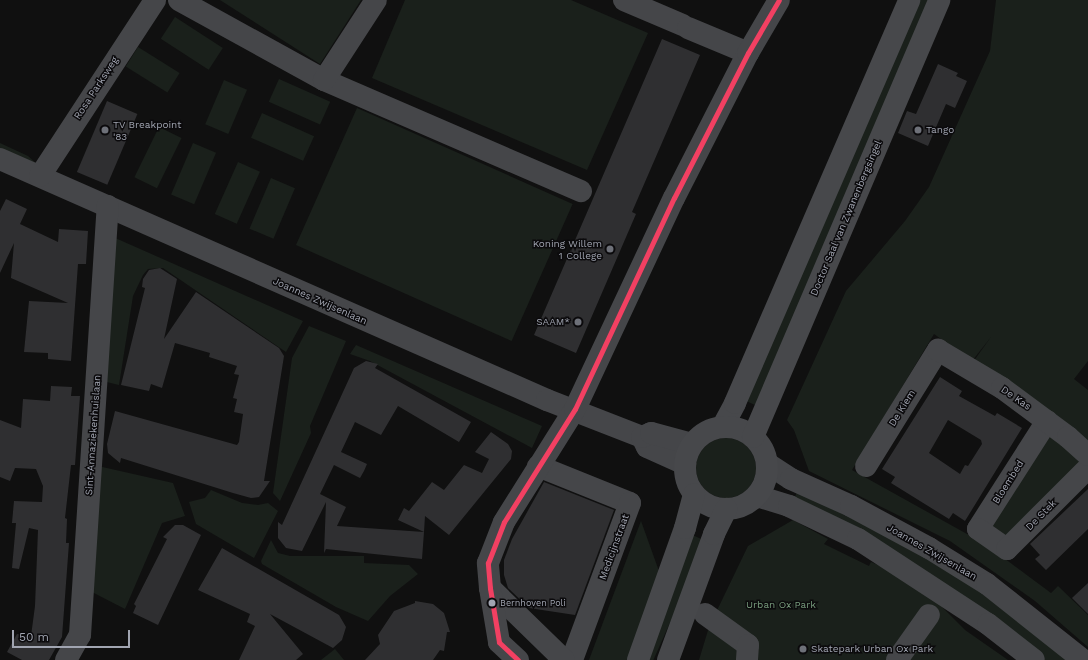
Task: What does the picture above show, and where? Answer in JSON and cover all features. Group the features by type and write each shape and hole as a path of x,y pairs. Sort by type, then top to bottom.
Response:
{"main road":[{"path":"723,426 735,403 909,0"},
{"name":"Doctor Saal van Zwanenbergsingel","path":"754,437 939,0"},
{"path":"723,426 744,430 754,437 763,449 768,464 766,481 757,496 743,506 726,509 708,505 694,494 686,480 688,454 705,432 723,426"},
{"path":"638,660 685,528 694,494"},
{"path":"668,660 714,534 726,509"}],"street":[{"name":"Rosa Parksweg","path":"40,176 155,0"},
{"path":"179,0 324,80 581,191"},
{"path":"324,80 376,0"},
{"path":"624,0 748,53"},
{"path":"518,660 499,642 490,588 488,563 496,542 504,522 575,409 674,198 748,53 780,0"},
{"name":"Joannes Zwijsenlaan","path":"0,159 547,400 575,409 642,437 647,447 688,454"},
{"name":"Sint-Annaziekenhuislaan","path":"66,660 80,635 108,206"},
{"name":"De Kas","path":"938,350 1002,388 1047,421 1088,455"},
{"name":"De Kiem","path":"866,466 938,350"},
{"name":"Bloembed","path":"992,539 978,529 1047,421"},
{"name":"Joannes Zwijsenlaan","path":"768,464 792,479 851,506 929,548 987,584 1083,660"},
{"name":"Medicijnstraat","path":"538,466 630,504 572,660"},
{"name":"De Stek","path":"992,539 1007,549 1088,468"},
{"path":"757,496 782,503 858,539 988,624 1034,660"},
{"path":"490,588 564,660"},
{"path":"705,614 748,645 747,660"},
{"path":"897,660 929,615"}],"green space":[{"path":"220,0 361,0 320,64"},
{"path":"405,0 571,0 648,33 587,170 372,78"},
{"path":"918,0 933,0 757,406 742,399"},
{"path":"996,0 1088,0 1088,361 1074,379 1088,390 1088,445 973,362 991,337 972,361 934,334 852,470 985,544 1051,593 1058,586 1088,615 1088,647 1035,601 950,541 809,471 794,430 787,420 846,291 905,221 929,187 990,51"},
{"path":"175,17 223,48 209,70 161,39"},
{"path":"138,47 180,73 167,92 126,67"},
{"path":"279,79 330,102 320,125 269,102"},
{"path":"224,80 247,90 228,134 205,124"},
{"path":"357,108 573,204 512,341 296,245"},
{"path":"262,113 314,136 303,161 251,138"},
{"path":"159,127 181,138 157,188 134,177"},
{"path":"0,143 28,156 39,166 0,149"},
{"path":"193,143 216,153 194,204 171,195"},
{"path":"238,162 260,172 237,224 215,214"},
{"path":"271,178 295,188 273,239 250,229"},
{"path":"113,237 303,321 286,352 163,268 148,269 143,275 133,296 119,385 107,382"},
{"path":"309,326 346,341 310,426 311,433 280,501 273,493 292,358"},
{"path":"356,345 542,426 532,448 370,361 350,354"},
{"path":"1047,428 1084,462 1006,539 986,526"},
{"path":"720,438 732,438 743,443 751,451 756,462 754,480 743,493 732,498 720,498 709,493 701,485 696,474 696,462 701,451 709,443"},
{"path":"98,466 173,483 185,516 162,523 125,609 92,592"},
{"path":"799,488 945,567 1074,660 1045,660 996,622 792,503"},
{"path":"211,490 242,503 258,505 268,503 278,511 254,558 196,524 189,502 205,498"},
{"name":"Urban Ox Park","path":"793,520 828,539 824,544 869,566 871,562 890,570 931,596 965,630 1008,660 699,660 709,627 748,546"},
{"path":"641,521 660,574 629,660 589,660"},
{"path":"688,533 706,541 653,660 641,660 633,656"},
{"path":"271,540 278,553 290,556 364,556 364,563 409,565 418,574 390,596 368,621 336,607 262,564 261,561"},
{"path":"335,649 344,660 321,660"}],"building":[{"path":"662,39 700,55 632,212 636,214 576,353 534,335"},
{"path":"938,64 958,73 956,76 967,81 955,108 946,104 928,146 898,133 907,111 916,114"},
{"path":"107,101 137,114 107,185 77,172"},
{"path":"6,199 27,209 20,224 58,242 59,229 88,231 86,264 78,264 71,361 48,359 48,353 24,352 29,301 68,303 11,278 14,243 0,273 0,211"},
{"path":"160,268 177,279 164,339 196,292 279,348 284,356 264,481 270,481 259,497 251,498 233,493 121,458 120,463 108,453 107,444 115,411 237,445 239,442 243,414 234,412 237,399 233,398 239,375 234,374 237,366 209,357 210,353 175,343 162,388 151,384 149,391 121,385 145,288 142,287 143,279 149,270"},
{"path":"366,361 378,364 375,368 471,422 459,442 398,406 381,435 355,422 341,452 367,464 364,471 360,478 334,465 320,494 346,507 337,526 424,532 422,559 326,549 324,553 326,502 302,551 286,548 278,538 278,522 282,525 354,368"},
{"path":"940,377 962,391 959,396 995,416 997,413 1022,428 965,521 953,513 949,519 891,483 895,477 882,469","holes":["948,420 981,440 982,444 968,466 965,465 960,474 929,453"]},
{"path":"51,386 72,387 71,396 80,396 75,465 71,465 65,518 67,519 66,543 69,543 62,637 49,660 22,660 7,652 17,634 31,636 35,606 38,530 29,528 19,569 12,568 16,523 12,523 14,501 42,502 43,486 36,469 15,468 10,481 0,477 0,420 21,428 23,399 50,401"},
{"path":"491,432 508,444 512,451 511,459 449,535 425,516 424,532 398,520 404,508 409,511 432,482 444,490 464,465 482,473 489,459 475,452"},
{"path":"544,482 614,510 575,615 529,608 508,588 504,575 504,560 512,539"},
{"path":"1088,489 1088,529 1046,570 1035,559 1040,555 1030,544"},
{"path":"175,525 183,525 201,535 158,625 133,613 136,606 134,604 167,539 163,537"},
{"path":"222,548 339,615 346,627 342,640 333,648 270,614 303,654 296,660 239,660 255,626 247,622 250,614 198,590"},
{"path":"1088,583 1088,614 1072,598"},
{"path":"415,601 433,604 444,613 450,632 447,632 444,651 440,650 433,660 365,660 380,644 378,635 394,611 415,603"}],"transit line":[{"path":"518,660 499,642 490,588 488,563 504,522 575,409 674,198 748,53 779,0"}],"place":[{"name":"TV Breakpoint '83","path":"105,130"},
{"name":"Tango","path":"918,130"},
{"name":"Koning Willem 1 College","path":"610,249"},
{"name":"SAAM*","path":"578,322"},
{"name":"Bernhoven Poli","path":"492,603"},
{"name":"Skatepark Urban Ox Park","path":"803,649"}]}
